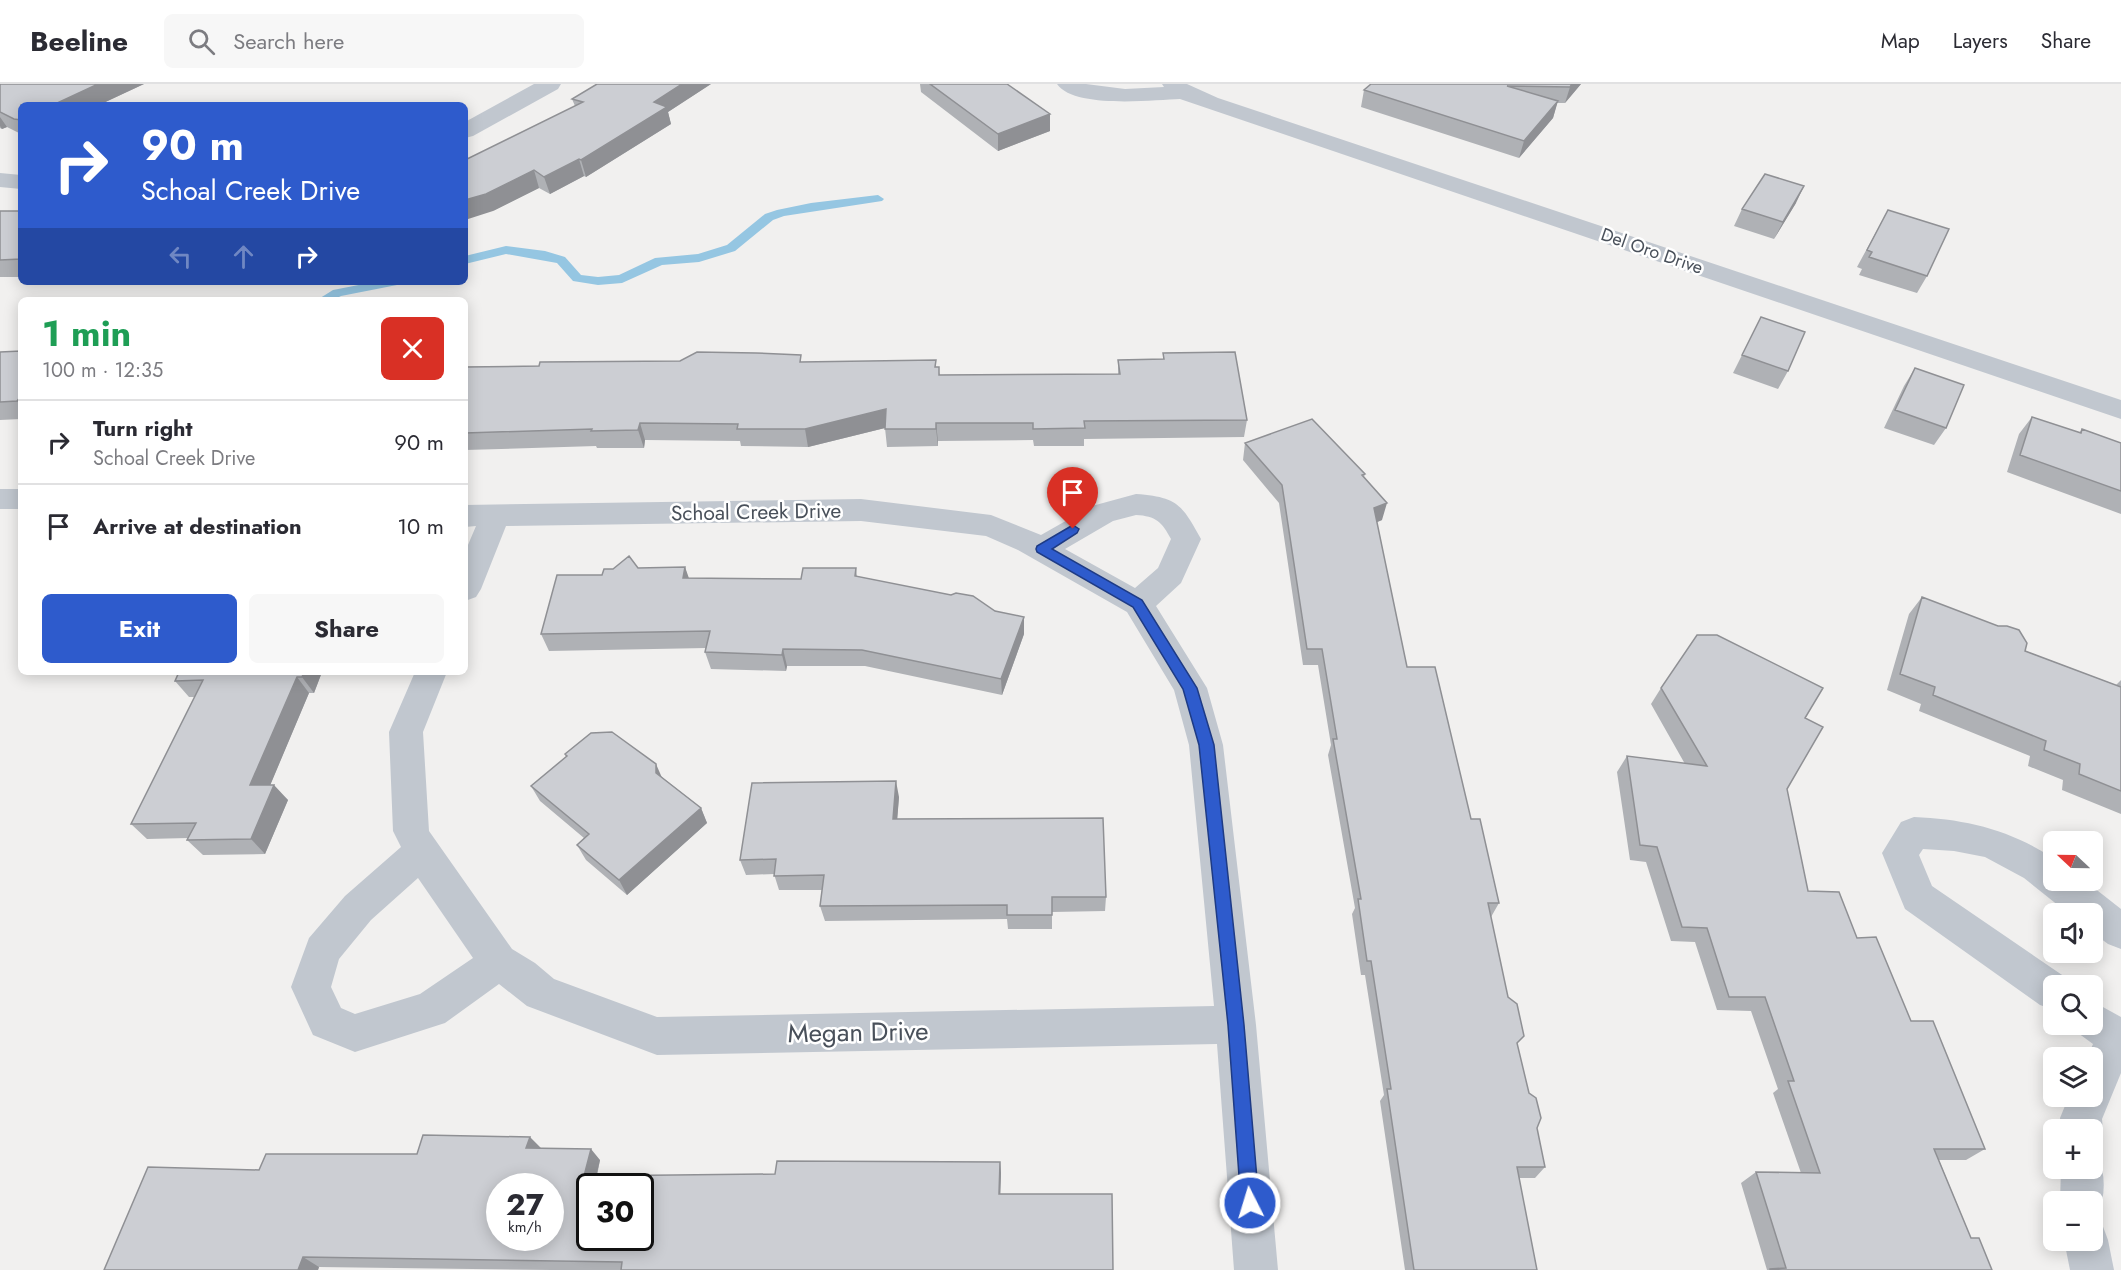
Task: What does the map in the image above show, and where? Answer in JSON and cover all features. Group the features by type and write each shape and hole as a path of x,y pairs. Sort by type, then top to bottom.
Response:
{"street":[{"path":"468,129 550,84"},
{"name":"Del Oro Drive","path":"1068,84 1083,91 1112,95 1178,88 1210,103 2121,410"},
{"path":"0,180 18,182"},
{"path":"0,499 18,499"},
{"path":"1042,549 1089,519 1115,509 1145,503 1170,513 1186,539 1170,575 1138,604"},
{"name":"Schoal Creek Drive","path":"480,516 861,510 992,526 1042,549 1138,604 1190,688 1206,745 1236,1025 1256,1270"},
{"path":"468,574 480,516"},
{"name":"Megan Drive","path":"429,675 405,732 411,831 422,852 498,962 542,993 657,1036 1236,1025"},
{"path":"2043,871 2030,861 1984,840 1952,833 1914,833 1899,853 1918,897 2043,985"},
{"path":"422,852 358,908 323,950 311,987 327,1022 355,1034 431,1010 498,962"},
{"path":"2068,891 2121,932"},
{"path":"2103,1028 2121,1042 2103,1067"},
{"path":"2088,1251 2092,1270"}],"building":[{"path":"0,84 98,84 59,102 18,102 18,120 0,112"},
{"path":"597,84 682,84 654,102 667,107 581,160 544,177 534,170 486,194 468,199 468,159 583,102 572,99"},
{"path":"930,84 1007,84 1050,114 998,134"},
{"path":"1371,84 1572,84 1570,87 1507,86 1558,101 1524,141 1364,90"},
{"path":"1765,174 1804,186 1783,222 1742,209"},
{"path":"1888,210 1949,229 1927,276 1869,257 1872,252 1867,250"},
{"path":"0,211 18,211 18,259 0,260"},
{"path":"1761,317 1805,332 1788,371 1742,355"},
{"path":"18,351 17,401 0,402 0,352"},
{"path":"697,352 756,353 801,355 800,362 936,360 935,367 939,367 939,375 1120,374 1118,360 1164,359 1163,353 1235,352 1247,420 1084,421 1085,428 1033,429 1033,423 936,423 936,429 885,429 886,409 805,429 737,429 738,424 640,423 638,430 468,433 468,367 539,366 540,362 680,361"},
{"path":"1915,368 1964,385 1946,428 1895,410"},
{"path":"2032,417 2081,433 2082,429 2121,443 2121,491 2020,455"},
{"path":"1312,419 1365,474 1362,475 1387,503 1374,508 1407,667 1435,667 1471,819 1480,819 1499,903 1488,903 1508,997 1517,1004 1524,1036 1517,1043 1529,1093 1536,1098 1541,1118 1537,1128 1545,1167 1517,1167 1537,1270 1414,1270 1387,1089 1391,1089 1371,961 1367,961 1358,899 1361,899 1333,739 1337,739 1322,649 1307,649 1282,485 1245,443"},
{"path":"629,556 638,568 685,567 683,578 801,579 803,568 856,568 855,576 951,595 956,593 973,596 995,611 1024,617 1001,679 862,650 783,649 782,655 705,652 710,631 541,634 557,575 602,575 604,569 613,569"},
{"path":"1922,597 1998,626 2019,630 2027,643 2025,651 2121,687 2121,791 2079,774 2080,764 2044,750 2046,741 1933,695 1935,687 1900,674"},
{"path":"1697,635 1717,635 1823,688 1805,718 1823,727 1787,789 1808,891 1839,892 1857,938 1876,937 1911,1021 1933,1021 1985,1149 1934,1149 1971,1238 1979,1238 1992,1270 1770,1270 1786,1268 1756,1172 1820,1173 1788,1081 1794,1081 1765,997 1729,997 1707,928 1682,927 1657,847 1640,845 1627,756 1707,766 1661,688"},
{"path":"178,675 303,675 297,677 250,785 274,785 251,839 187,840 196,823 131,824 203,680 175,681"},
{"path":"612,732 656,764 656,773 701,808 619,880 577,845 589,834 531,786 591,733"},
{"path":"896,781 893,819 1103,818 1106,897 1052,897 1052,915 1007,915 1007,905 820,906 824,875 774,876 776,859 740,860 752,783"},
{"path":"423,1135 530,1137 526,1148 591,1149 585,1173 576,1173 576,1251 654,1251 654,1175 775,1174 777,1161 1000,1162 999,1194 1112,1194 1113,1270 621,1270 622,1262 303,1257 298,1270 104,1270 148,1167 259,1170 266,1154 417,1154"}],"waterway":[{"path":"468,259 506,250 545,255 561,260 577,278 598,281 622,279 659,261 699,258 731,248 769,217 781,213 878,199"},
{"path":"329,297 337,293 378,285"}],"route":[{"path":"1073,529 1042,549 1138,604 1190,688 1206,745 1236,1025 1250,1203"}]}
